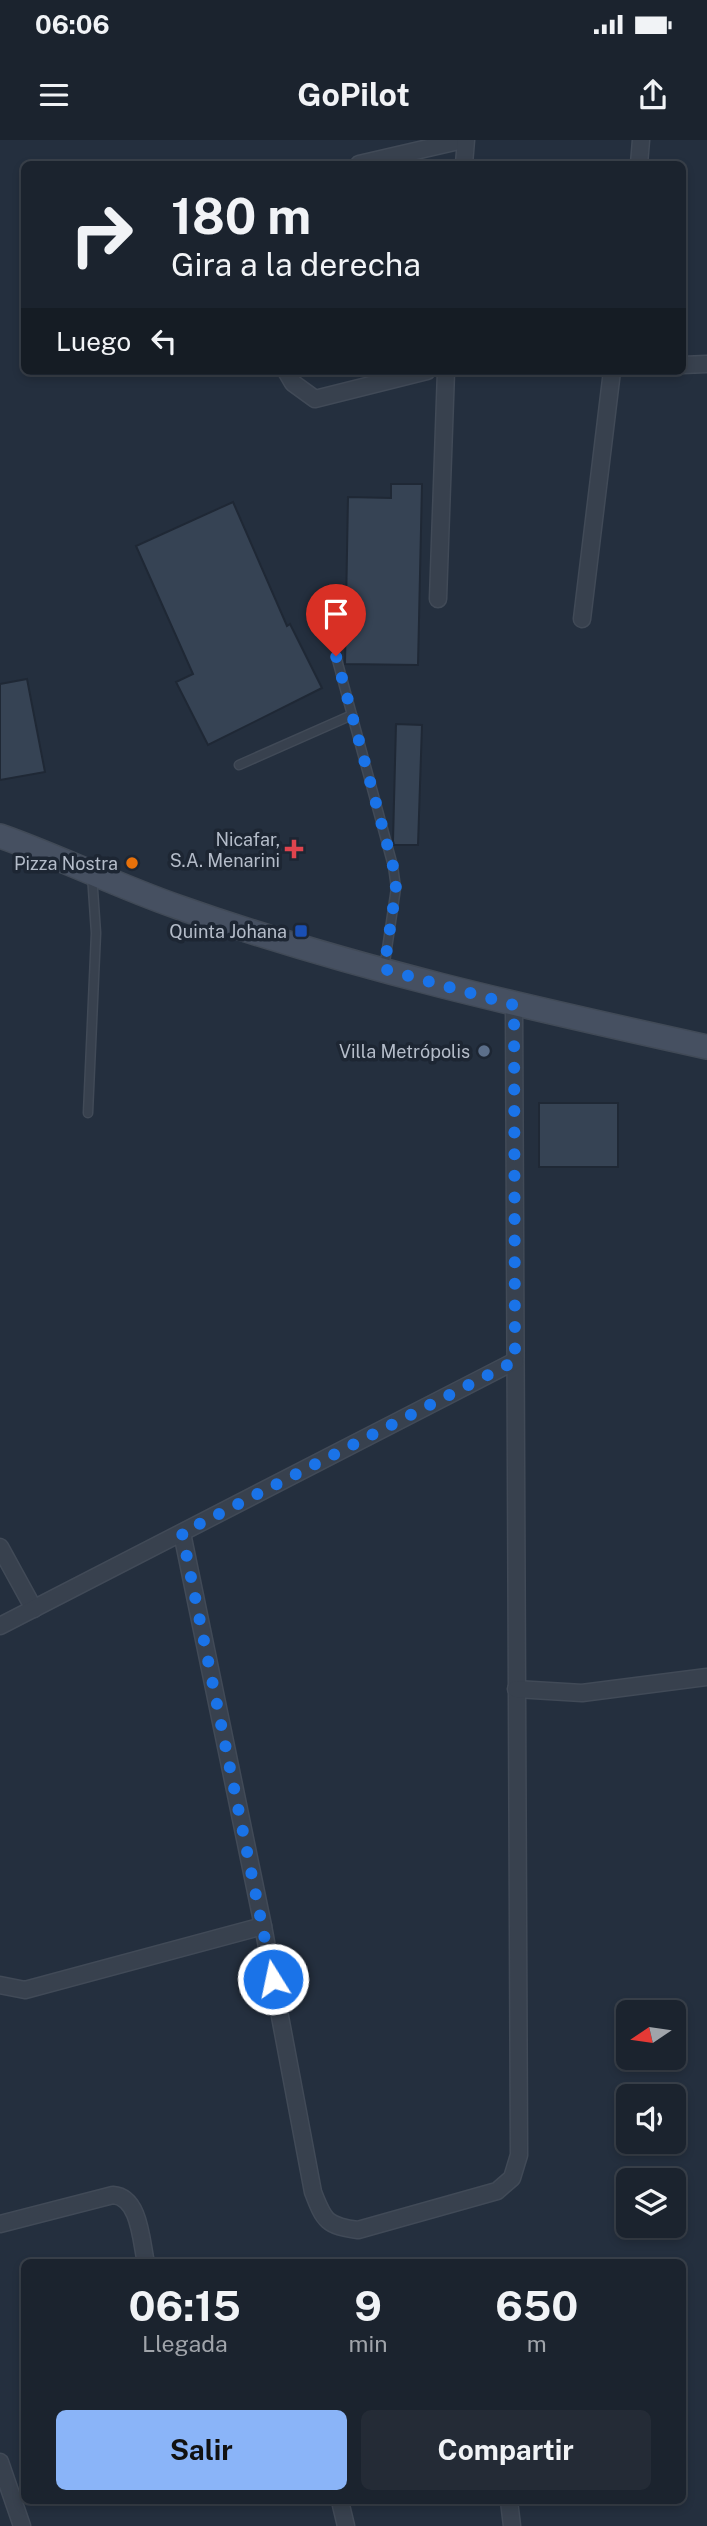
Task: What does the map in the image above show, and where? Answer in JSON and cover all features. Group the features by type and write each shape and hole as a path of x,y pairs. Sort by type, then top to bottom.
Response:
{"street":[{"path":"372,161 464,140 464,161"},
{"path":"639,161 641,140"},
{"path":"686,365 707,364"},
{"path":"288,375 293,383 315,400 412,375"},
{"path":"438,599 446,375"},
{"path":"582,619 612,375"},
{"path":"0,836 177,907 384,969 514,1005 707,1047"},
{"path":"182,1533 263,1926 313,2192 323,2217 335,2227 358,2230 497,2191 512,2178 519,2155 514,1005"},
{"path":"0,1626 515,1361"},
{"path":"0,1546 34,1609"},
{"path":"516,1689 582,1693 707,1677"},
{"path":"0,1985 25,1990 263,1926"},
{"path":"0,2224 113,2195 122,2196 132,2204 145,2259"},
{"path":"0,2462 18,2494 22,2526"},
{"path":"341,2504 346,2526"},
{"path":"509,2504 512,2526"}],"lane":[{"path":"336,656 385,829 396,888 384,969"},
{"path":"239,765 352,715"},
{"path":"88,1113 96,933 91,872"}],"building":[{"path":"391,484 422,484 418,665 345,664 348,497 391,498"},
{"path":"233,502 287,626 290,624 322,688 208,745 176,682 193,674 136,546"},
{"path":"27,679 45,772 0,780 0,684"},
{"path":"396,724 422,725 418,845 394,845 393,841"},
{"path":"539,1103 618,1103 618,1167 539,1167"}],"place":[{"name":"Nicafar, S.A. Menarini","path":"294,849"},
{"name":"Pizza Nostra","path":"132,863"},
{"name":"Quinta Johana","path":"301,931"},
{"name":"Villa Metrópolis","path":"484,1051"}],"route":[{"path":"273,1979 182,1533 515,1361 514,1005 384,969 396,888 393,866 336,656"}]}
